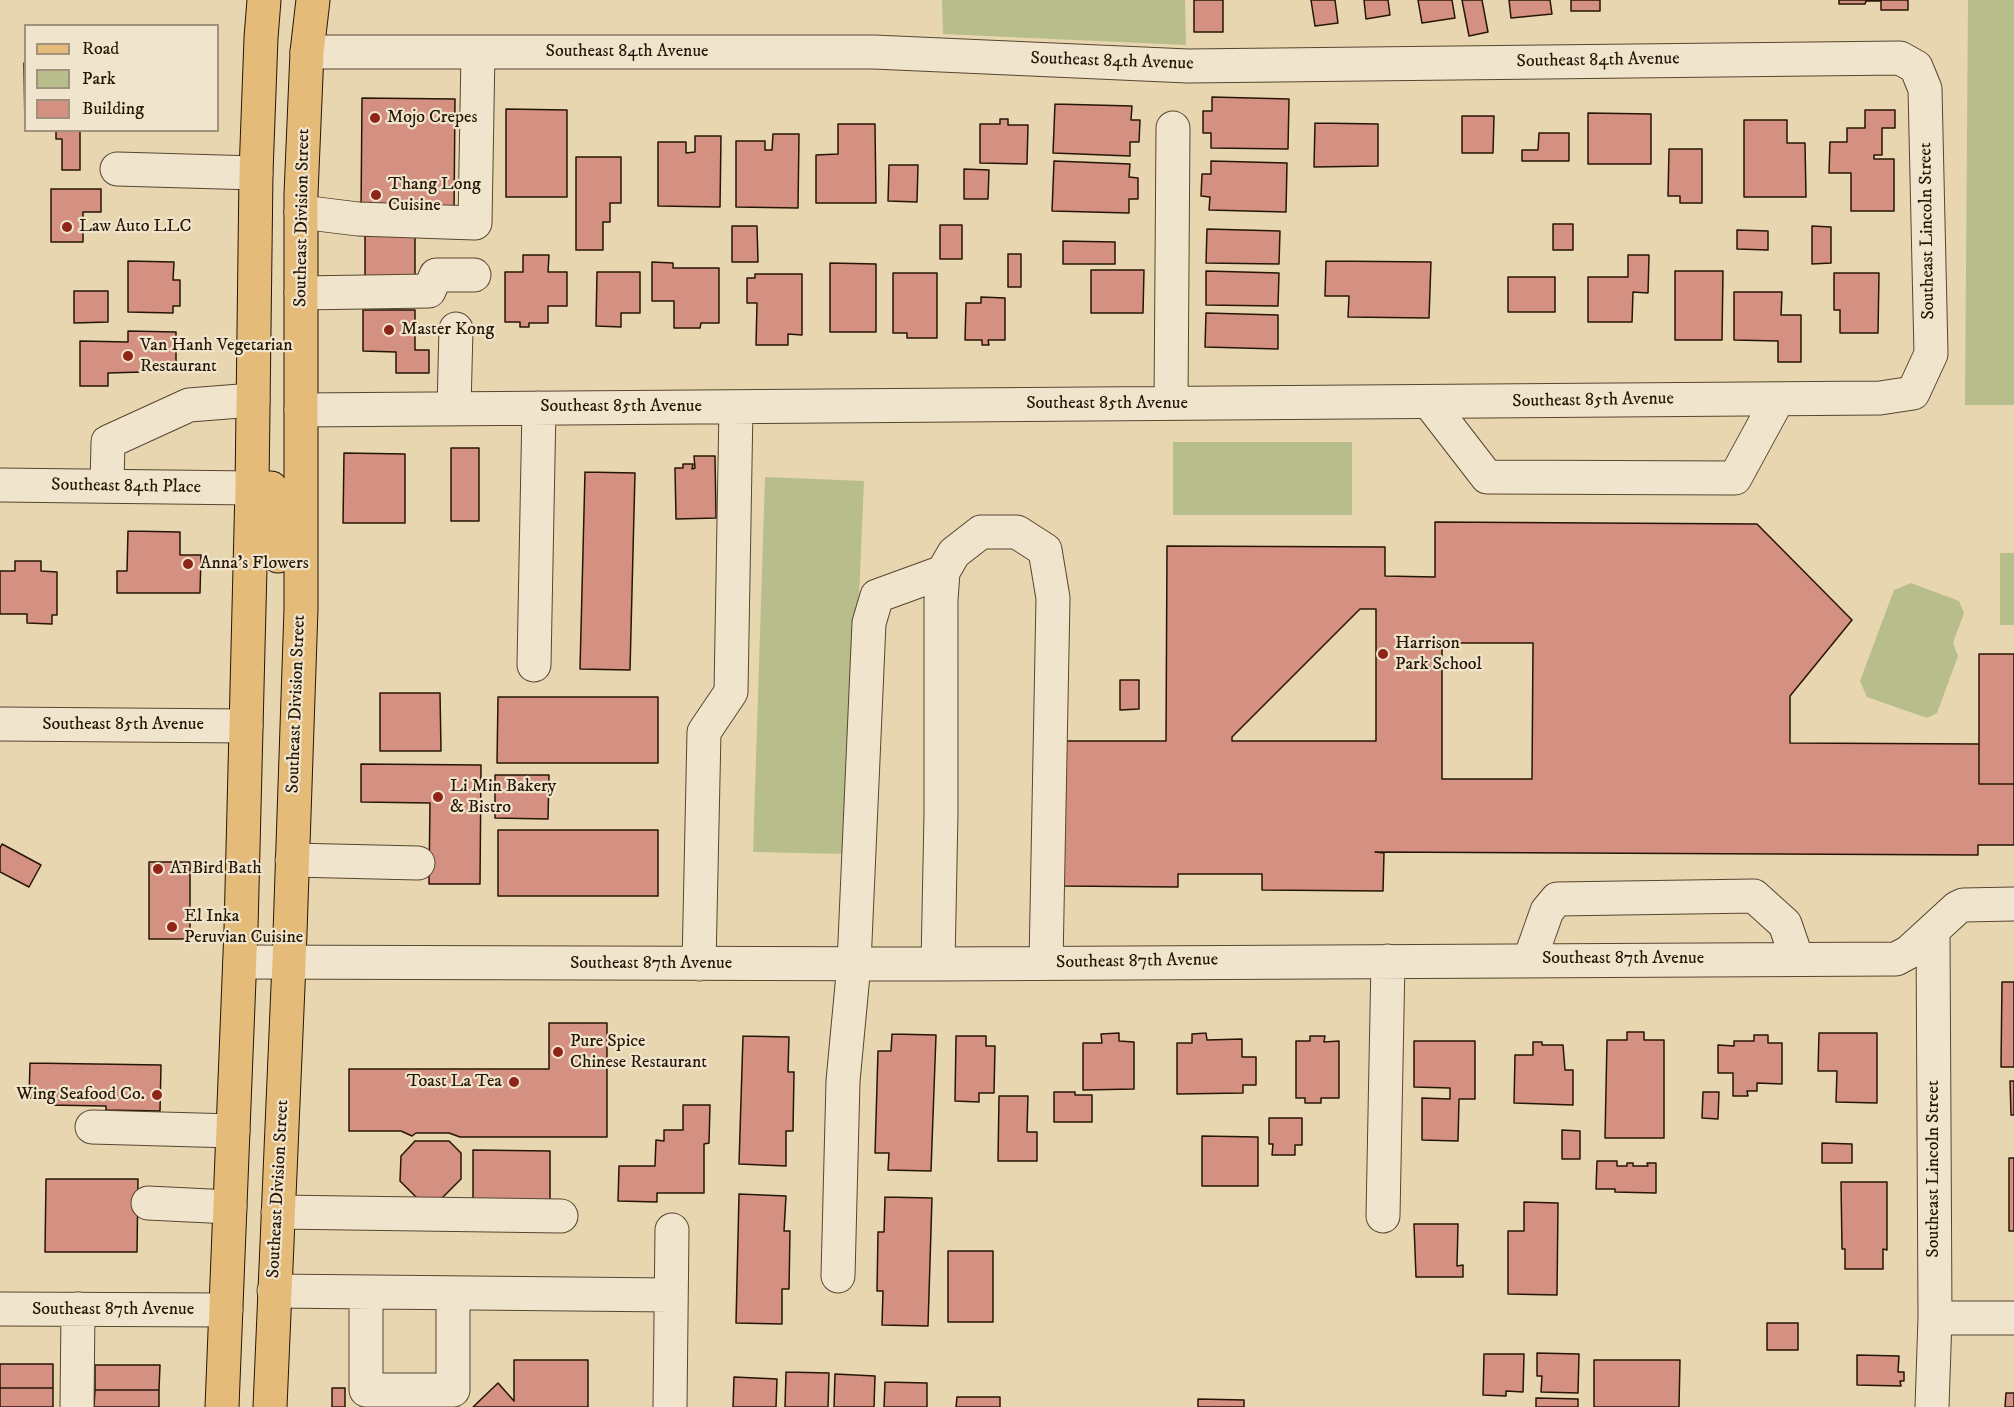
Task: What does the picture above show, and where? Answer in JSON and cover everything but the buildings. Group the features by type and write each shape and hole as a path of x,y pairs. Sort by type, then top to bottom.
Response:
{"main road":[{"path":"222,1407 240,962 254,400 256,173 264,0"},
{"path":"276,0 288,38 307,51"},
{"name":"Southeast Division Street","path":"270,1407 290,963 300,609 300,212 307,51 313,0"},
{"path":"252,488 271,488 276,496 278,583 300,609"}],"street":[{"name":"Southeast 84th Avenue","path":"307,51 874,52 1188,66 1900,58 1916,67"},
{"path":"300,212 358,219 476,223 478,52"},
{"name":"Southeast Lincoln Street","path":"1913,393 1931,354 1925,89 1916,67"},
{"path":"1171,404 1173,128"},
{"path":"117,169 256,173"},
{"path":"301,293 429,291 436,275 474,274"},
{"path":"454,408 456,329"},
{"name":"Southeast 85th Avenue","path":"301,410 1880,398 1913,393"},
{"path":"1429,402 1487,477 1735,478 1778,399"},
{"path":"107,486 108,442 189,405 254,400"},
{"path":"699,964 704,732 731,692 736,406"},
{"path":"534,665 539,408"},
{"name":"Southeast 84th Place","path":"0,485 252,488"},
{"path":"938,964 940,600 943,572 954,553 981,531 1017,532 1045,550 1053,598 1046,963"},
{"path":"838,1276 843,1081 854,964 868,623 877,596 943,572"},
{"name":"Southeast 85th Avenue","path":"0,724 246,726"},
{"path":"292,860 418,863"},
{"path":"1530,959 1547,911 1557,899 1754,896 1785,924 1797,959"},
{"name":"Southeast 87th Avenue","path":"240,962 938,964 1896,958 1904,956 1963,905 2014,904"},
{"name":"Southeast Lincoln Street","path":"1932,1407 1935,1317 1933,931"},
{"path":"1383,1215 1388,960"},
{"path":"92,1127 233,1131"},
{"path":"148,1203 230,1207"},
{"path":"278,1212 561,1216"},
{"path":"670,1407 672,1230"},
{"path":"274,1291 671,1295"},
{"path":"366,1292 366,1390 453,1390 453,1293"},
{"name":"Southeast 87th Avenue","path":"0,1309 226,1310"},
{"path":"77,1407 78,1309"},
{"path":"1935,1317 2014,1318"}],"green space":[{"path":"942,0 1185,0 1186,45 943,34"},
{"path":"1968,0 2014,0 2014,405 1965,405"},
{"path":"1173,442 1352,442 1352,515 1173,515"},
{"path":"765,477 864,481 848,854 753,852"},
{"path":"2000,553 2014,553 2014,625 2000,625"},
{"path":"1911,583 1959,601 1964,613 1953,643 1958,656 1937,713 1927,718 1867,697 1860,681 1894,590"}],"place":[{"name":"Mojo Crepes","path":"375,118"},
{"name":"Thang Long Cuisine","path":"376,195"},
{"name":"Law Auto LLC","path":"67,227"},
{"name":"Master Kong","path":"389,330"},
{"name":"Van Hanh Vegetarian Restaurant","path":"128,356"},
{"name":"Anna's Flowers","path":"188,564"},
{"name":"Harrison Park School","path":"1383,654"},
{"name":"Li Min Bakery & Bistro","path":"438,797"},
{"name":"A1 Bird Bath","path":"158,869"},
{"name":"El Inka Peruvian Cuisine","path":"172,927"},
{"name":"Pure Spice Chinese Restaurant","path":"558,1052"},
{"name":"Toast La Tea","path":"514,1082"},
{"name":"Wing Seafood Co.","path":"157,1095"}]}
